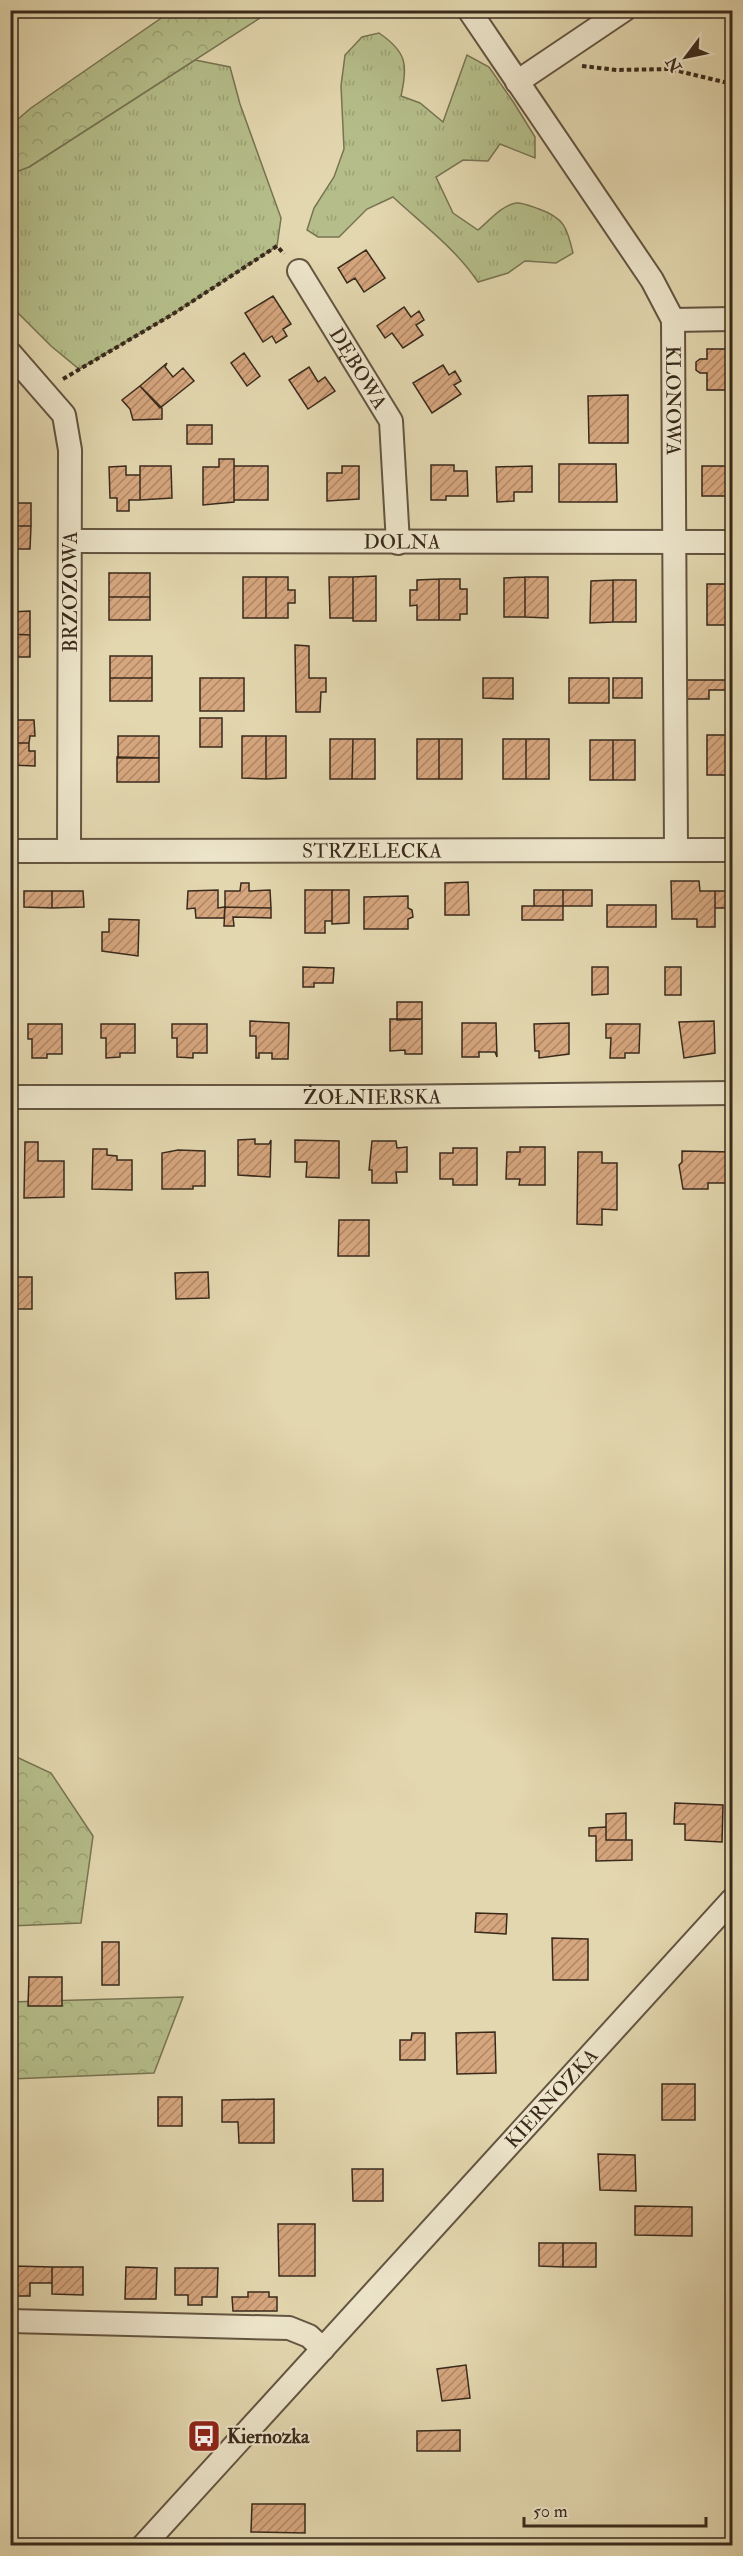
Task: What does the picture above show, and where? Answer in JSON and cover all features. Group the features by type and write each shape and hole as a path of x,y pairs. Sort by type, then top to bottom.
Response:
{"street":[{"name":"KLONOWA","path":"469,10 652,280 673,320 676,850"},
{"path":"517,82 624,10"},
{"name":"DĘBOWA","path":"299,271 391,421 398,543"},
{"path":"673,320 732,319"},
{"name":"BRZOZOWA","path":"10,353 64,415 70,450 69,851"},
{"name":"DOLNA","path":"70,541 732,542"},
{"name":"STRZELECKA","path":"10,851 732,850"},
{"name":"ŻOŁNIERSKA","path":"10,1098 732,1093"},
{"name":"KIERNOZKA","path":"143,2546 732,1900"},
{"path":"10,2321 289,2328 309,2336 323,2349"}],"path":[{"path":"561,52 569,63 576,65 617,70 670,69 732,84"},
{"path":"44,390 172,314 277,246 299,271"}],"green space":[{"path":"173,10 271,11 29,167 11,174 11,125 31,108"},
{"path":"379,33 395,46 403,60 404,76 401,96 420,103 443,122 467,55 489,67 535,137 535,158 500,144 488,161 463,160 436,177 453,213 478,230 511,204 528,205 547,212 559,220 569,236 573,253 556,263 525,261 508,273 478,282 449,248 393,197 367,209 339,237 318,237 307,230 314,208 334,177 344,149 341,86 345,55 362,37"},
{"path":"195,60 230,67 240,104 281,218 277,246 173,314 79,369 51,346 11,306 10,155 29,167"},
{"path":"10,1754 51,1773 93,1836 81,1923 11,1926"},
{"path":"183,1997 154,2073 11,2079 10,2002"}],"building":[{"path":"366,250 385,278 364,292 355,278 347,283 338,268"},
{"path":"273,296 291,324 283,329 287,336 276,343 272,336 263,342 245,313"},
{"path":"404,307 411,317 419,311 424,320 416,325 423,335 403,348 392,333 385,338 377,326"},
{"path":"707,349 728,349 728,355 732,355 732,390 707,390 707,373 700,373 696,370 696,362 700,359 707,359"},
{"path":"244,353 260,376 247,386 231,363"},
{"path":"167,363 165,367 173,377 183,368 194,381 160,408 140,386"},
{"path":"443,365 449,375 455,371 461,381 454,385 461,394 432,413 413,383"},
{"path":"309,367 318,382 325,377 335,391 308,409 289,380"},
{"path":"140,386 162,408 162,419 133,420 130,409 122,400"},
{"path":"628,395 628,443 589,443 588,396"},
{"path":"187,425 212,425 212,444 187,444"},
{"path":"219,459 234,459 234,502 203,505 203,467 219,467"},
{"path":"559,464 616,464 617,502 559,502"},
{"path":"431,465 454,465 454,471 467,471 468,496 446,496 446,500 431,500"},
{"path":"126,466 126,475 140,475 140,500 129,500 129,511 117,511 117,498 110,498 109,467"},
{"path":"140,466 171,466 172,498 140,500"},
{"path":"234,466 268,466 268,500 234,500"},
{"path":"342,466 359,466 359,499 327,501 327,473 342,473"},
{"path":"532,466 532,492 514,492 514,501 497,502 496,467"},
{"path":"702,466 732,466 732,496 702,496"},
{"path":"10,503 31,503 31,526 10,526"},
{"path":"10,526 31,526 30,549 10,549"},
{"path":"109,573 150,573 150,597 109,597"},
{"path":"376,576 376,621 353,621 353,577"},
{"path":"243,577 266,577 266,618 243,618"},
{"path":"266,577 288,577 288,590 295,590 295,603 288,603 288,618 266,618"},
{"path":"329,577 353,577 353,618 330,618"},
{"path":"525,577 548,577 548,618 525,617"},
{"path":"525,577 525,617 504,617 504,578"},
{"path":"439,579 460,579 460,589 467,589 467,614 460,614 460,620 439,620"},
{"path":"439,579 439,620 417,620 417,605 410,606 410,590 417,590 417,580"},
{"path":"613,580 636,580 636,622 613,622"},
{"path":"613,580 613,622 590,623 591,581"},
{"path":"707,584 730,584 730,625 707,625"},
{"path":"730,584 732,584 732,625 730,625"},
{"path":"109,597 150,597 150,620 109,620"},
{"path":"30,611 30,635 10,634 10,612"},
{"path":"10,634 30,635 30,657 10,657"},
{"path":"295,645 309,646 309,678 326,678 326,692 321,692 320,712 296,712"},
{"path":"110,656 152,656 152,678 110,678"},
{"path":"110,678 152,678 152,701 110,701"},
{"path":"200,678 244,678 244,711 200,711"},
{"path":"483,678 513,678 513,699 483,698"},
{"path":"569,678 609,678 609,703 569,703"},
{"path":"613,678 642,678 642,698 613,698"},
{"path":"687,680 732,680 732,702 730,702 730,690 709,690 709,699 687,699"},
{"path":"200,718 222,718 222,747 200,747"},
{"path":"10,720 34,720 35,736 30,736 29,743 10,743"},
{"path":"707,735 730,735 730,775 707,775"},
{"path":"730,735 732,735 732,775 730,775"},
{"path":"118,736 159,736 159,758 118,758"},
{"path":"242,736 266,736 266,779 242,778"},
{"path":"266,736 286,736 286,778 266,779"},
{"path":"330,739 353,739 352,779 330,779"},
{"path":"353,739 375,739 375,779 352,779"},
{"path":"417,739 439,739 439,779 417,779"},
{"path":"439,739 462,739 462,779 439,779"},
{"path":"503,739 526,739 526,779 503,779"},
{"path":"526,739 549,739 549,779 526,779"},
{"path":"590,740 613,740 613,780 590,780"},
{"path":"613,740 635,740 635,780 613,780"},
{"path":"10,743 29,743 29,751 35,751 35,766 10,765"},
{"path":"117,757 159,758 159,782 117,782"},
{"path":"671,881 699,881 700,891 715,891 715,927 697,927 697,919 672,919"},
{"path":"468,882 469,915 445,915 445,883"},
{"path":"241,883 249,883 249,891 270,890 271,908 225,907 225,891 240,891"},
{"path":"218,890 218,908 225,907 224,918 196,918 195,908 187,909 188,891"},
{"path":"305,890 332,890 332,921 325,921 325,933 305,933"},
{"path":"332,890 349,890 349,923 332,924"},
{"path":"534,890 563,890 563,906 534,906"},
{"path":"563,890 592,890 592,906 563,906"},
{"path":"24,891 52,891 52,908 24,907"},
{"path":"52,891 83,891 84,907 52,908"},
{"path":"715,891 732,891 732,908 715,908"},
{"path":"408,896 408,908 412,910 413,917 408,919 408,929 364,929 364,897"},
{"path":"607,905 656,905 656,927 607,927"},
{"path":"522,906 563,906 563,920 522,920"},
{"path":"225,907 271,908 271,918 233,917 234,926 224,926"},
{"path":"109,919 139,920 138,956 102,951 102,932 109,932"},
{"path":"303,967 334,968 333,983 314,983 314,987 303,987"},
{"path":"592,967 608,967 608,994 592,995"},
{"path":"665,967 681,967 681,995 665,995"},
{"path":"397,1002 422,1002 422,1019 397,1020"},
{"path":"390,1019 422,1019 422,1054 405,1054 405,1050 390,1051"},
{"path":"250,1021 289,1023 288,1059 272,1059 272,1053 259,1053 259,1058 256,1058 256,1036 250,1036"},
{"path":"714,1021 715,1053 684,1058 679,1022"},
{"path":"462,1023 496,1023 497,1057 495,1052 479,1052 479,1057 462,1057"},
{"path":"569,1023 569,1054 539,1058 539,1051 535,1051 534,1024"},
{"path":"28,1024 62,1024 62,1054 47,1054 47,1058 32,1058 32,1039 28,1039"},
{"path":"101,1024 135,1024 135,1053 120,1053 120,1057 106,1058 106,1038 101,1038"},
{"path":"172,1024 207,1024 207,1053 193,1053 193,1058 177,1057 177,1038 172,1038"},
{"path":"606,1024 640,1024 639,1053 625,1053 625,1058 610,1058 611,1038 606,1038"},
{"path":"255,1139 255,1144 269,1144 271,1140 270,1177 238,1175 238,1140"},
{"path":"295,1140 339,1141 339,1178 306,1177 307,1162 295,1162"},
{"path":"372,1141 396,1141 397,1148 407,1147 407,1172 396,1172 397,1183 372,1183 372,1170 369,1170"},
{"path":"25,1142 38,1142 38,1161 64,1161 64,1197 24,1198"},
{"path":"520,1147 545,1147 545,1185 519,1185 520,1179 506,1179 507,1152 520,1152"},
{"path":"453,1148 477,1148 477,1185 453,1185 453,1179 440,1179 440,1153 453,1153"},
{"path":"93,1149 107,1149 107,1155 117,1156 117,1160 132,1160 132,1190 92,1189"},
{"path":"178,1150 205,1151 205,1186 193,1186 193,1189 162,1189 162,1153"},
{"path":"682,1151 732,1152 732,1183 708,1183 708,1189 683,1189 679,1165 682,1162"},
{"path":"578,1152 602,1152 602,1163 617,1163 617,1210 602,1209 602,1225 577,1224"},
{"path":"339,1220 369,1220 369,1256 338,1256"},
{"path":"208,1272 209,1298 176,1299 175,1273"},
{"path":"10,1277 32,1277 32,1309 10,1309"},
{"path":"675,1803 723,1805 722,1842 685,1840 685,1824 674,1824"},
{"path":"626,1813 626,1840 606,1840 606,1814"},
{"path":"606,1827 606,1840 632,1840 632,1860 596,1861 596,1836 589,1836 589,1828"},
{"path":"476,1913 507,1914 506,1934 475,1932"},
{"path":"552,1938 588,1939 588,1980 553,1980"},
{"path":"102,1942 119,1942 119,1985 102,1985"},
{"path":"29,1977 62,1977 62,2006 28,2006"},
{"path":"495,2032 496,2073 457,2074 456,2033"},
{"path":"412,2033 425,2033 425,2060 400,2060 400,2040 411,2040"},
{"path":"662,2084 695,2084 695,2120 662,2120"},
{"path":"158,2097 182,2097 182,2126 158,2126"},
{"path":"274,2099 274,2143 239,2143 238,2122 222,2122 222,2100"},
{"path":"598,2154 635,2155 636,2191 600,2190"},
{"path":"352,2169 383,2169 383,2201 353,2201"},
{"path":"10,2205 15,2205 16,2242 10,2242"},
{"path":"635,2206 692,2207 692,2236 635,2235"},
{"path":"278,2224 315,2224 315,2276 279,2276"},
{"path":"539,2243 563,2243 563,2267 539,2266"},
{"path":"563,2243 596,2243 596,2267 563,2267"},
{"path":"13,2266 52,2267 52,2283 30,2283 30,2296 13,2296"},
{"path":"52,2267 83,2267 83,2295 52,2294"},
{"path":"126,2267 157,2268 156,2299 125,2299"},
{"path":"175,2268 218,2268 217,2297 202,2297 202,2305 188,2305 188,2295 175,2295"},
{"path":"248,2292 269,2292 269,2297 277,2297 277,2311 233,2311 232,2297 248,2297"},
{"path":"466,2365 470,2398 442,2401 437,2369"},
{"path":"460,2430 460,2451 417,2451 417,2431"},
{"path":"252,2504 305,2504 305,2533 251,2532"}],"place":[{"name":"Kiernozka","path":"204,2436"}]}
